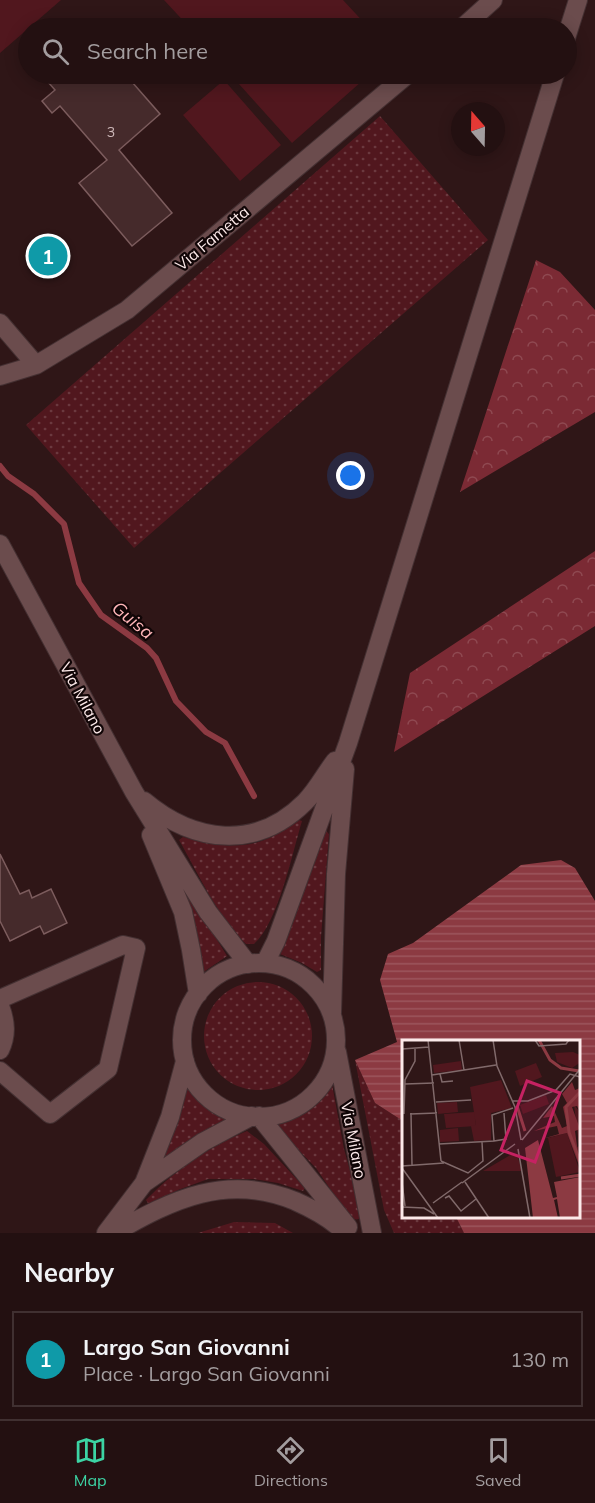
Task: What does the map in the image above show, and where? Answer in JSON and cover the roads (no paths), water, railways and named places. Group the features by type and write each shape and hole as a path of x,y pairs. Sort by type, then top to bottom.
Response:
{"street":[{"path":"473,18 493,0"},
{"path":"573,18 578,0"},
{"name":"Via Fametta","path":"0,376 36,364 127,310 396,84"},
{"path":"256,963 276,941 348,743 552,84"},
{"path":"0,323 36,364"},
{"name":"Via Milano","path":"0,544 134,792 208,912 256,963"},
{"name":"Via Milano","path":"0,569 32,604"},
{"path":"134,792 160,814 198,832 228,837 255,833 281,820 305,802 348,743"},
{"path":"144,1183 203,1142 255,1116 286,1111 311,1097 328,1074 336,1047 332,1013 336,874 348,743"},
{"name":"Via Milano","path":"134,792 183,912 198,994"},
{"path":"0,999 123,945 136,948 108,1069 50,1114 0,1071"},
{"path":"332,1013 316,988 306,978 293,971 256,963 234,967 208,983 190,1006 184,1026 183,1047 191,1075 199,1088 223,1107 255,1116 353,1233"},
{"path":"0,1006 6,1036 0,1050"},
{"name":"Via Milano","path":"336,1047 372,1233"},
{"path":"106,1233 144,1183 170,1117 186,1061"},
{"path":"114,1233 165,1205 197,1194 236,1188 264,1191 281,1196 316,1212 345,1233"}],"waterway":[{"name":"Guisa","path":"0,466 8,476 34,494 64,524 79,583 101,615 147,648 156,658 176,701 206,732 225,743 254,796"}],"place":[{"name":"Largo San Giovanni","path":"48,256"}]}
